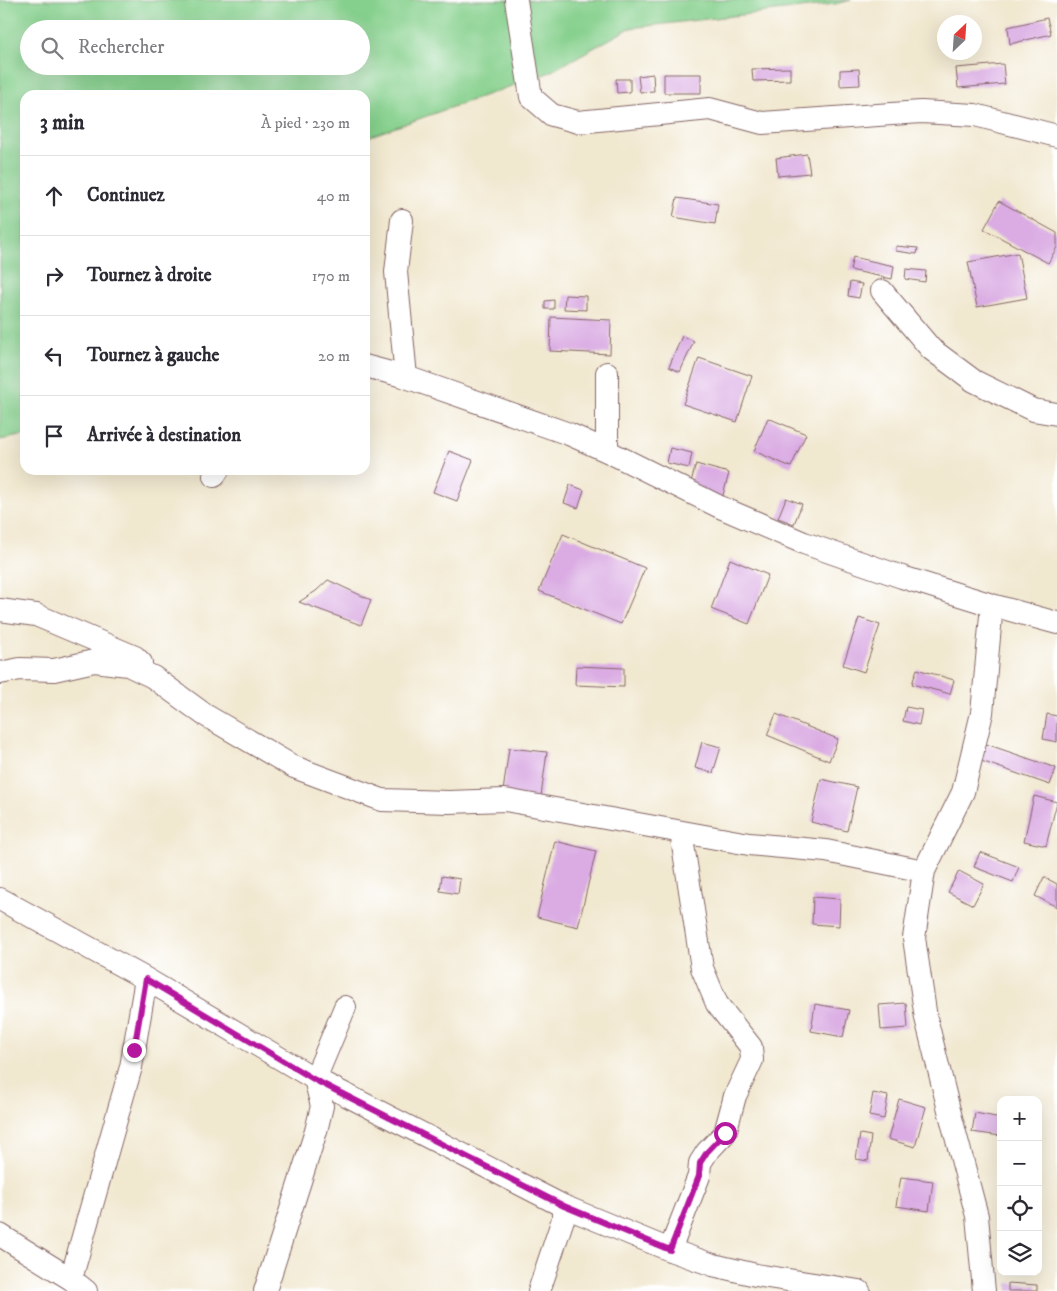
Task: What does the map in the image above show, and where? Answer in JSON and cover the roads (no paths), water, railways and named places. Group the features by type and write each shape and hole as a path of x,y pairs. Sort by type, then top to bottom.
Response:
{"street":[{"path":"516,0 531,97 552,115 578,122 710,108 762,123 921,112 975,114 1057,136"},
{"path":"402,220 396,272 406,377"},
{"path":"882,291 931,349 974,381 1033,410 1057,414"},
{"path":"370,367 406,377 569,434 720,507 804,543 992,606 1057,623"},
{"path":"607,374 607,451"},
{"path":"984,1291 977,1216 926,1018 914,938 924,871 963,792 982,714 992,606"},
{"path":"0,610 36,614 135,657 153,677 205,715 294,767 382,800 449,802 505,800 749,844 826,851 924,871"},
{"path":"0,673 20,669 54,670 94,661 128,666 153,677"},
{"path":"670,1250 699,1176 700,1163 707,1152 725,1133 735,1096 752,1060 751,1047 717,1004 702,968 681,832"},
{"path":"0,899 146,979 315,1080 564,1206 670,1250 712,1265 756,1275 859,1291"},
{"path":"0,1235 78,1285 131,1067 146,979"},
{"path":"265,1291 322,1106 315,1080 345,1007"},
{"path":"539,1291 563,1218 564,1206"}]}
